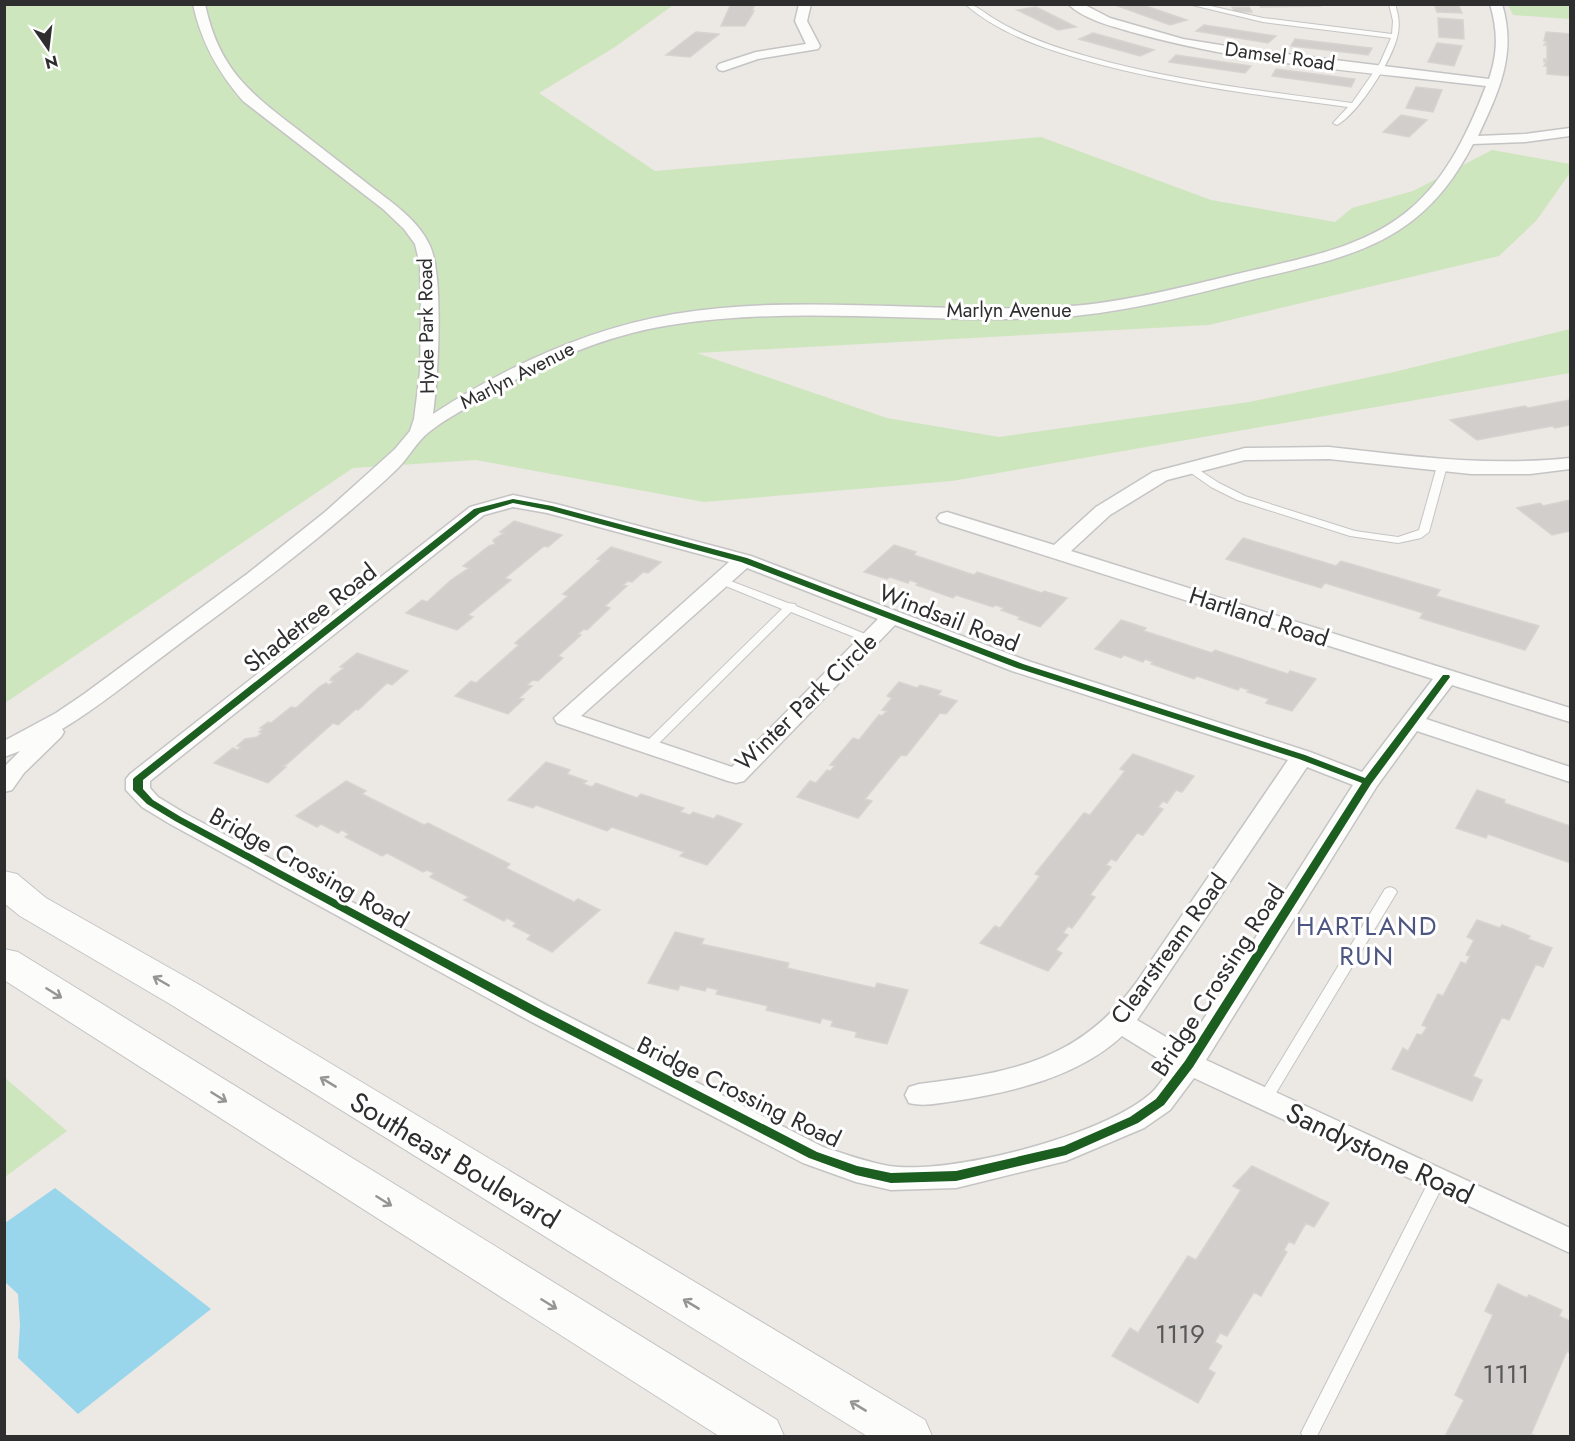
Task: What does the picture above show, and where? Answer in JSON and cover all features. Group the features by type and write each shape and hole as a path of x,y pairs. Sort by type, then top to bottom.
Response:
{"main road":[{"name":"Southeast Boulevard","path":"4,883 33,907 184,994 908,1437"},
{"path":"4,962 760,1437"}],"street":[{"name":"Hyde Park Road","path":"4,750 65,717 297,546 359,493 420,430 429,398 428,270 424,251 410,226 388,206 248,98 230,79 219,62 201,16 199,4"},
{"path":"723,67 756,56 813,46 800,21 800,14 805,4"},
{"name":"Damsel Road","path":"1073,4 1106,21 1182,42 1245,53 1494,83"},
{"name":"Marlyn Avenue","path":"420,430 460,404 550,354 582,342 647,324 730,313 797,309 1016,312 1082,310 1148,300 1319,258 1369,240 1403,223 1425,204 1469,140 1494,83 1504,44 1502,19 1496,4"},
{"path":"1469,140 1570,132"},
{"path":"1057,553 1103,511 1160,476 1245,454 1286,452 1374,456 1442,466 1504,468 1570,464"},
{"name":"Windsail Road","path":"513,501 549,508 744,561 1020,666 1302,757 1367,782"},
{"name":"Shadetree Road","path":"138,779 477,511 513,501"},
{"name":"Hartland Road","path":"947,518 1570,716"},
{"name":"Winter Park Circle","path":"744,561 565,718 736,776 892,617"},
{"name":"Bridge Crossing Road","path":"138,779 138,790 150,802 291,881 538,1013 813,1155 856,1170 891,1178 956,1176 1066,1150 1134,1120 1160,1102 1189,1064 1367,782 1446,676"},
{"name":"Hyde Park Road","path":"4,784 16,768 50,736 65,717"},
{"path":"1411,722 1570,775"},
{"name":"Clearstream Road","path":"919,1095 954,1091 1034,1072 1081,1051 1104,1037 1127,1015 1175,949 1302,757"},
{"name":"Sandystone Road","path":"1119,1022 1189,1064 1570,1241"}],"lane":[{"path":"968,4 988,19 1022,36 1117,67 1222,88 1355,106"},
{"path":"1191,4 1263,20 1394,36"},
{"path":"1337,123 1355,106 1380,69 1394,36 1396,23 1392,4"},
{"path":"1189,468 1215,485 1268,508 1354,534 1398,540 1424,532 1442,466"},
{"path":"720,580 791,606 871,640"},
{"path":"649,746 791,606"},
{"path":"1265,1099 1390,892"},
{"path":"1310,1433 1438,1179"}],"green space":[{"path":"660,4 672,6 615,47 539,93 655,171 1041,137 1211,200 1335,222 1352,208 1413,191 1492,150 1570,164 1570,173 1536,221 1499,256 1209,325 697,353 887,418 999,437 1249,402 1394,372 1570,329 1570,373 952,481 704,502 476,460 353,468 5,703 5,5"},
{"path":"1508,5 1570,5 1570,19 1513,15"},
{"path":"4,1077 67,1131 5,1177 4,1177"}],"water":[{"path":"55,1188 211,1309 78,1414 18,1358 20,1325 18,1294 5,1282 5,1223"}],"building":[{"path":"731,4 755,4 752,11 754,11 745,26 721,26"},
{"path":"1140,4 1187,20 1170,25 1118,6"},
{"path":"1258,4 1318,4 1320,6 1261,7"},
{"path":"1434,4 1458,4 1462,13 1437,12"},
{"path":"1036,7 1076,27 1058,30 1017,10"},
{"path":"1232,7 1249,7 1252,12 1235,12"},
{"path":"1438,18 1463,20 1464,39 1439,37"},
{"path":"1204,25 1276,36 1268,43 1196,31"},
{"path":"696,32 719,34 690,57 666,55"},
{"path":"1546,32 1570,34 1570,76 1547,74 1547,66 1544,66 1547,62 1544,62 1544,59 1547,60 1547,45 1544,45 1547,42 1544,41"},
{"path":"1093,33 1154,50 1140,56 1079,39"},
{"path":"1295,39 1372,48 1368,55 1291,46"},
{"path":"1437,43 1462,46 1454,66 1428,62"},
{"path":"1176,55 1251,66 1245,73 1169,62"},
{"path":"1276,69 1355,79 1351,87 1272,76"},
{"path":"1416,87 1442,90 1433,112 1406,108"},
{"path":"1401,115 1427,120 1409,137 1383,132"},
{"path":"1570,400 1570,425 1555,428 1552,426 1477,440 1450,420 1525,406 1528,408"},
{"path":"1570,500 1570,531 1552,535 1517,508 1540,503 1543,506"},
{"path":"514,521 562,535 548,547 544,546 505,578 511,580 468,615 473,617 457,630 406,613 422,600 427,602 451,580 469,568 463,566 495,544 493,540 504,533 500,532"},
{"path":"1243,538 1336,566 1341,561 1440,590 1436,596 1539,626 1525,650 1420,618 1423,613 1325,583 1321,588 1226,559"},
{"path":"894,545 916,552 914,555 974,575 977,572 1042,593 1044,591 1067,598 1040,627 1018,619 1020,617 1001,610 1004,608 995,605 993,607 956,595 953,598 916,585 918,583 910,580 908,583 864,572"},
{"path":"611,547 661,562 648,573 643,572 632,582 628,581 623,585 627,586 605,606 610,608 587,630 584,629 578,634 581,635 558,656 563,658 538,681 533,680 527,685 532,686 519,698 524,699 508,714 455,696 471,681 476,683 519,645 515,643 568,596 563,594 601,560 597,559"},
{"path":"1121,620 1146,628 1144,631 1212,653 1215,650 1288,674 1290,671 1316,679 1292,711 1266,703 1269,699 1247,692 1249,690 1240,687 1238,690 1197,676 1194,679 1151,664 1153,662 1145,659 1143,662 1124,655 1121,658 1095,649"},
{"path":"357,653 408,671 392,685 387,683 338,725 333,723 282,766 286,767 268,783 214,763 233,748 237,750 241,747 237,746 245,739 257,737 262,733 259,732 263,729 260,728 268,722 271,723 291,707 296,708 319,687 326,683 329,685 334,681 330,680 332,677 344,668 340,667"},
{"path":"899,682 917,688 920,685 941,691 938,695 957,701 946,714 940,713 906,756 901,755 865,799 872,801 858,818 797,797 810,781 816,783 827,770 830,771 835,766 830,765 853,738 859,740 879,715 882,716 887,711 882,710 892,698 887,696"},
{"path":"1133,754 1194,776 1182,792 1176,790 1167,803 1163,801 1158,807 1163,809 1143,835 1137,833 1116,861 1111,859 1106,865 1111,867 1090,895 1095,897 1072,928 1068,926 1063,933 1068,935 1056,950 1062,953 1048,971 980,943 995,926 1000,928 1040,876 1035,874 1084,813 1090,815 1125,771 1120,769"},
{"path":"546,762 570,770 567,774 587,781 583,784 592,787 596,783 637,798 641,794 684,808 680,812 690,815 693,812 714,819 717,815 742,824 707,865 680,856 684,852 612,827 607,831 536,805 533,808 508,800"},
{"path":"346,781 366,791 362,794 424,825 428,823 510,864 506,868 574,902 578,899 600,910 552,952 527,939 531,935 513,926 516,923 507,918 504,921 464,900 469,897 430,877 434,873 427,870 423,872 387,853 382,856 345,837 349,834 342,830 338,833 321,824 317,827 296,816"},
{"path":"1477,790 1505,800 1504,803 1570,826 1570,863 1488,834 1486,838 1456,828"},
{"path":"1477,920 1500,928 1502,925 1530,936 1528,939 1552,948 1543,967 1536,964 1509,1020 1502,1017 1473,1076 1482,1080 1472,1101 1392,1069 1403,1048 1408,1051 1417,1034 1422,1035 1427,1027 1422,1025 1438,994 1443,996 1461,962 1466,964 1470,956 1466,955 1474,940 1467,937"},
{"path":"675,932 704,939 701,944 789,963 787,968 875,988 877,983 908,990 887,1044 855,1037 857,1032 831,1026 833,1021 822,1018 820,1023 766,1010 768,1006 716,994 718,990 707,987 705,991 680,985 678,990 648,983"},
{"path":"1252,1166 1329,1203 1314,1227 1306,1223 1294,1244 1289,1241 1284,1250 1287,1252 1261,1296 1254,1292 1227,1336 1220,1333 1215,1342 1222,1346 1208,1369 1215,1373 1198,1403 1112,1356 1130,1328 1138,1333 1188,1256 1196,1260 1241,1190 1233,1186"},
{"path":"1498,1284 1527,1298 1529,1295 1562,1310 1559,1316 1570,1321 1570,1353 1567,1351 1531,1434 1536,1436 1445,1436 1464,1400 1455,1395 1493,1315 1485,1311"}],"cycle path":[{"path":"1367,782 1302,757 1020,666 744,560 549,508 513,501 477,511 138,779 138,790 150,802 178,819 538,1013 813,1155 856,1170 891,1178 956,1176 1066,1150 1134,1120 1160,1102 1189,1064 1367,782 1446,677"}],"district":[{"name":"HARTLAND RUN","path":"1367,941"}]}
